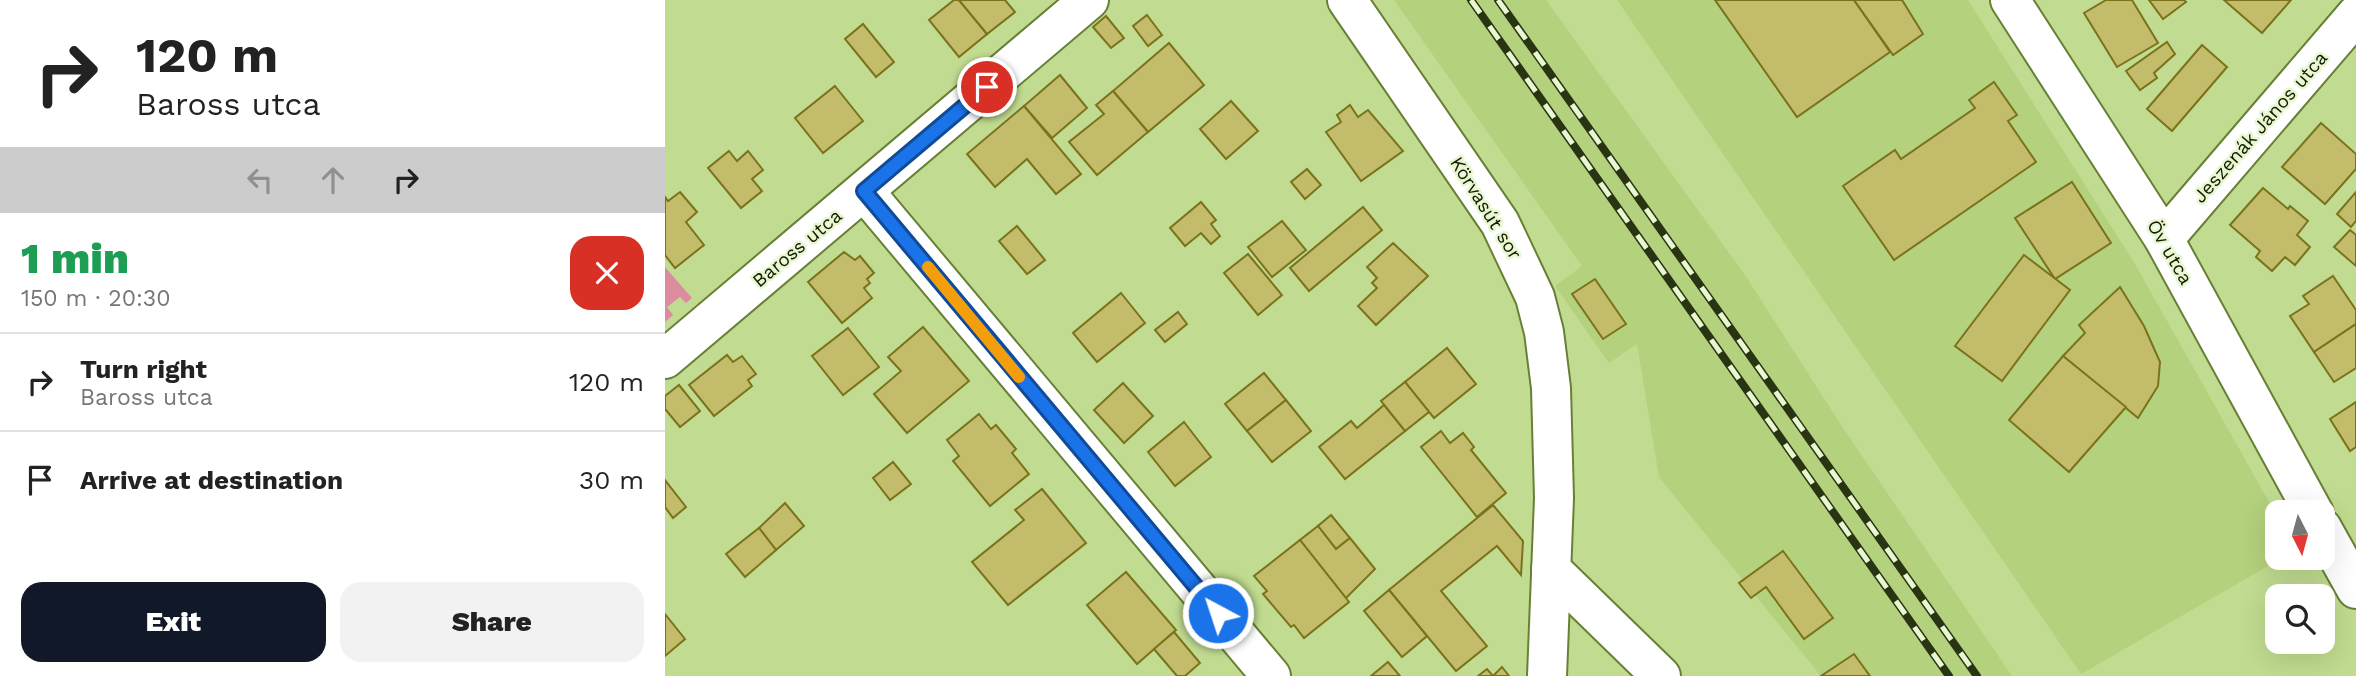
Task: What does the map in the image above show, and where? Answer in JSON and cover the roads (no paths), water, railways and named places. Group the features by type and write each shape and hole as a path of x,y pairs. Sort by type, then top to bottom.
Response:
{"street":[{"name":"Baross utca","path":"665,359 1089,0"},
{"name":"Körvasút sor","path":"1347,0 1500,223 1535,297 1544,332 1551,387 1554,498 1547,676"},
{"name":"Öv utca","path":"2010,0 2164,239 2307,500"},
{"name":"Jeszenák János utca","path":"2164,239 2356,15"},
{"path":"864,191 1271,676"},
{"path":"2335,551 2356,589"},
{"path":"1551,569 1661,676"}],"railway":[{"path":"1471,0 1949,676"},
{"path":"1498,0 1977,676"}]}
